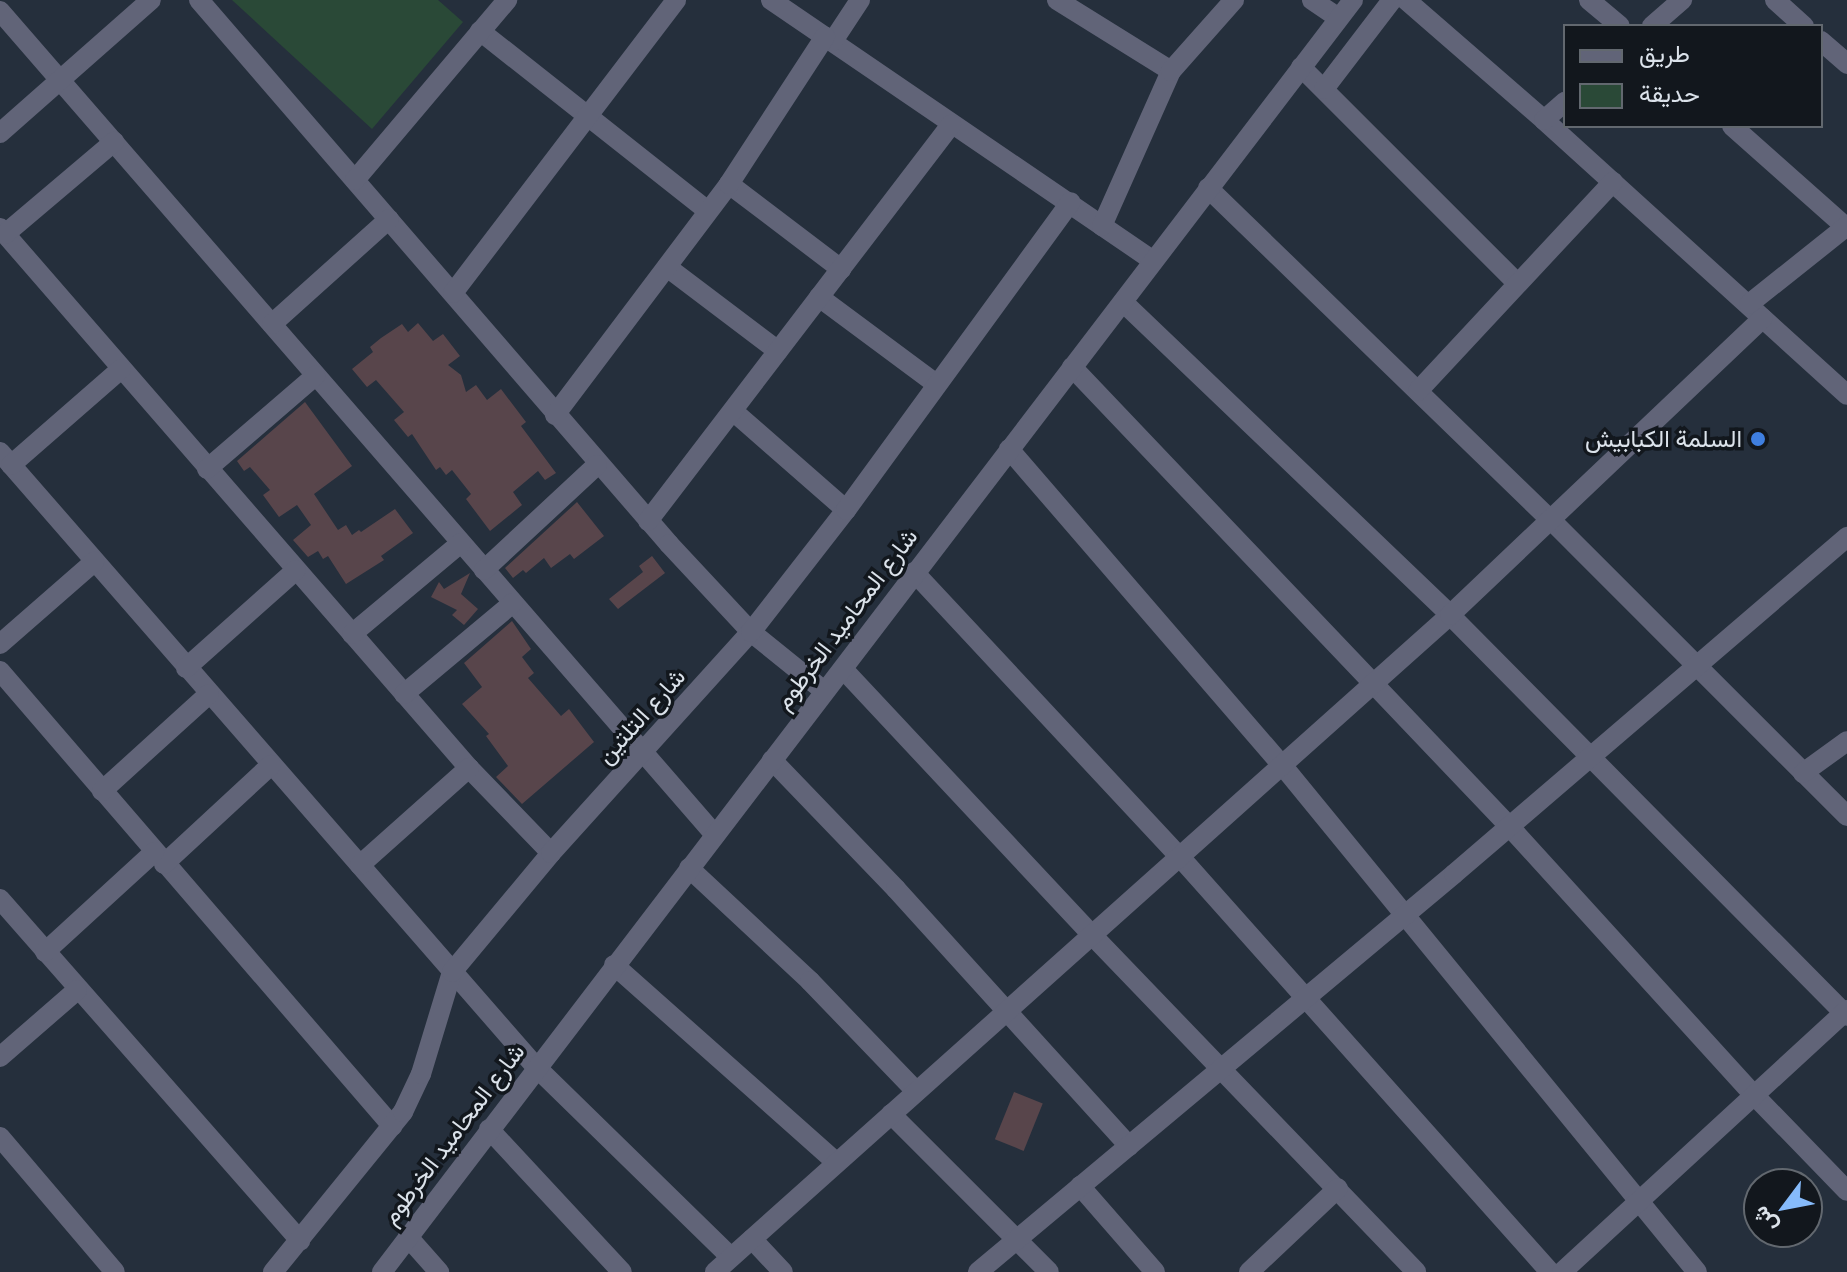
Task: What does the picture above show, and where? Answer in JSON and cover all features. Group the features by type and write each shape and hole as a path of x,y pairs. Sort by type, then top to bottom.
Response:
{"street":[{"path":"0,133 151,0"},
{"path":"199,0 453,293 597,465 751,632 824,691"},
{"path":"355,180 507,0"},
{"path":"453,293 676,0"},
{"path":"771,0 1071,202 1153,261"},
{"path":"555,415 729,184 829,39 860,0"},
{"path":"1057,0 1171,71"},
{"path":"1102,226 1171,71 1234,0"},
{"path":"1312,0 1339,18"},
{"name":"شارع المحاميد الخرطوم","path":"382,1272 1353,0"},
{"path":"1324,89 1392,0"},
{"path":"1406,0 1544,120 1847,395"},
{"path":"1589,0 1618,24"},
{"path":"1654,24 1682,0"},
{"path":"1775,0 1802,24"},
{"path":"0,11 715,835"},
{"path":"480,31 708,211"},
{"path":"1301,67 1517,283"},
{"path":"1544,120 1563,104"},
{"path":"648,521 951,124"},
{"path":"715,1272 1450,615 1756,311 1846,227 1734,128"},
{"path":"114,142 2,231 469,768 551,853"},
{"path":"1418,391 1613,182"},
{"path":"729,184 841,269"},
{"path":"1208,188 1550,519 1847,816"},
{"name":"شارع التلتين","path":"273,1272 392,1126 421,1074 452,972 551,853 751,632 846,510 1071,202"},
{"path":"272,324 389,219"},
{"path":"667,267 778,351"},
{"path":"819,297 936,384"},
{"path":"1123,302 1450,615 1846,1013 1638,1199 1562,1272"},
{"path":"1072,367 1509,826 1755,1096 1847,1191"},
{"path":"121,369 6,459 536,1067 731,1257"},
{"path":"207,469 315,376"},
{"path":"733,411 846,510"},
{"path":"1009,449 1282,765 1697,1272"},
{"path":"484,570 597,465"},
{"path":"352,634 461,543"},
{"path":"978,1272 1697,666 1843,548"},
{"path":"0,644 94,562"},
{"path":"186,668 296,570"},
{"path":"914,572 1180,857 1550,1272"},
{"path":"404,694 513,603"},
{"path":"844,670 1093,936 1416,1272"},
{"path":"0,671 392,1126"},
{"path":"102,791 209,694"},
{"path":"1803,773 1847,741"},
{"path":"772,760 896,889 1129,1146"},
{"path":"45,952 271,765"},
{"path":"360,865 469,768"},
{"path":"689,868 810,981 916,1091"},
{"path":"0,899 300,1241"},
{"path":"614,965 836,1162"},
{"path":"0,1057 77,990"},
{"path":"891,1114 1049,1272"},
{"path":"489,1129 622,1272"},
{"path":"0,1137 115,1272"},
{"path":"1080,1186 1149,1265 1126,1272"},
{"path":"1249,1272 1338,1188"},
{"path":"408,1237 439,1272"},
{"path":"752,1239 783,1272"}],"green space":[{"path":"232,0 438,0 463,22 372,129"}],"building":[{"path":"418,323 433,341 443,334 460,356 448,365 461,375 466,392 476,385 487,400 501,389 526,422 521,426 556,473 545,480 538,471 513,492 522,505 490,531 466,499 471,494 452,470 446,475 440,467 436,470 412,434 408,437 394,420 404,412 376,380 367,387 352,369 373,352 370,347 381,338 402,324 408,332"},
{"path":"305,402 352,466 314,494 338,530 346,525 352,535 359,530 361,532 395,509 413,533 381,556 384,560 346,584 328,556 323,559 318,551 308,557 293,540 311,525 297,505 279,517 263,495 270,490 250,467 244,471 237,461"},
{"path":"577,502 604,536 574,559 570,554 551,568 544,558 526,573 523,570 513,578 505,568"},
{"path":"652,556 665,573 618,609 609,599 643,572 639,566"},
{"path":"470,573 461,594 478,609 464,625 452,615 457,610 431,597 439,582 444,589"},
{"path":"512,621 531,649 522,657 534,673 528,678 561,716 569,709 594,742 522,804 496,777 508,766 486,736 489,734 462,704 482,687 464,663"},
{"path":"1014,1092 1043,1104 1024,1151 995,1139"}],"place":[{"name":"السلمة الكبابيش","path":"1758,439"}]}
